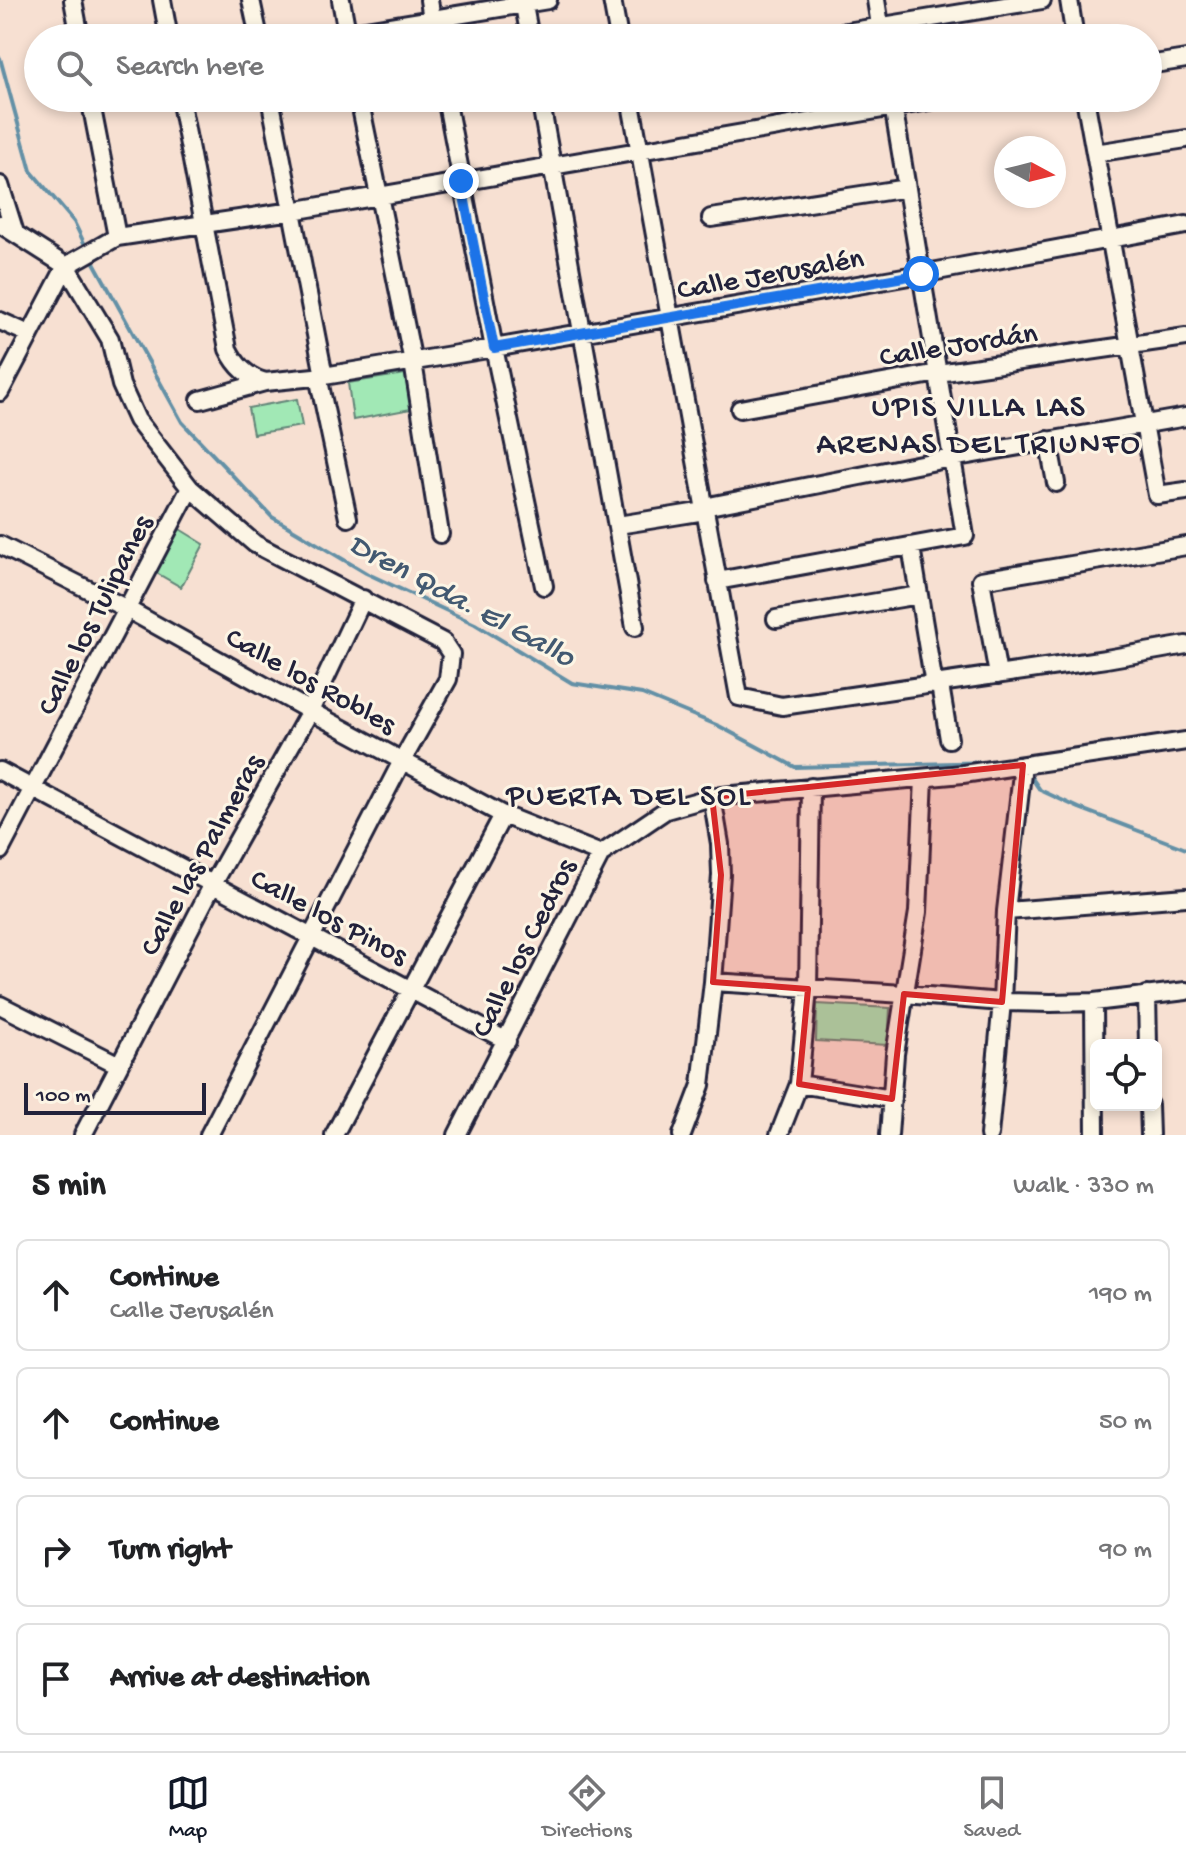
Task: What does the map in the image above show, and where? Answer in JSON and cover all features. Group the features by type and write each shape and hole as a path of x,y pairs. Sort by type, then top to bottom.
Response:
{"street":[{"path":"73,0 77,24"},
{"path":"162,0 166,24"},
{"path":"251,0 256,24"},
{"path":"341,0 346,24"},
{"path":"429,0 433,24"},
{"path":"407,24 548,0"},
{"path":"612,0 616,24"},
{"path":"876,0 880,24"},
{"path":"921,24 1042,0"},
{"path":"1069,0 1073,24"},
{"path":"524,2 528,24"},
{"path":"1162,63 1186,59"},
{"path":"93,112 117,237"},
{"path":"183,112 228,349 234,361 252,378 265,382"},
{"path":"273,112 348,518"},
{"path":"362,112 413,362 440,534"},
{"path":"449,112 544,586"},
{"path":"542,112 635,627"},
{"path":"633,112 739,697 782,706 1186,645"},
{"path":"0,392 66,266 117,237 292,211 840,112"},
{"path":"717,581 965,536 894,112"},
{"path":"1088,112 1157,495 1186,491"},
{"path":"1095,153 1186,139"},
{"path":"0,185 4,226 66,266 110,339 121,385 137,420 190,488 255,544 443,642 451,654 448,679 402,761 209,1135"},
{"path":"711,218 907,188"},
{"name":"Calle Jerusalén","path":"200,400 265,382 413,362 1186,225"},
{"path":"0,321 29,334"},
{"name":"Calle Jordán","path":"740,409 938,373 1186,337"},
{"path":"618,525 951,458 1186,417"},
{"path":"1048,440 1056,483"},
{"name":"Calle los Tulipanes","path":"0,851 190,488"},
{"name":"Calle los Robles","path":"0,545 127,609 503,815 601,854"},
{"path":"998,675 981,580 1186,546"},
{"path":"911,547 949,739"},
{"path":"776,619 919,595"},
{"name":"Calle las Palmeras","path":"83,1135 213,884 310,711 363,599"},
{"name":"Calle los Cedros","path":"457,1135 601,854 666,810 712,797 924,778 1186,741"},
{"path":"989,1135 1002,1002 1006,911 1023,765"},
{"name":"Calle los Pinos","path":"0,771 507,1041"},
{"path":"889,1135 904,994 918,912 924,778"},
{"path":"779,1135 799,1084 808,989 811,787"},
{"path":"682,1135 701,1085 713,982 721,875 720,844 712,797"},
{"path":"334,1135 503,815"},
{"path":"1006,911 1186,897"},
{"path":"713,982 1002,1002 1094,1002 1186,991"},
{"path":"1147,995 1148,1039"},
{"path":"1094,1002 1095,1135"},
{"path":"0,1005 119,1065"},
{"path":"799,1084 892,1099"},
{"path":"1149,1111 1150,1135"}],"highlighted area":[{"path":"1023,765 1002,1002 904,994 892,1099 799,1084 808,989 713,982 721,875 712,797"}],"green space":[{"path":"405,374 411,409 353,420 348,383"},
{"path":"297,399 302,426 253,434 248,408"},
{"path":"178,528 204,544 181,587 155,572"},
{"path":"817,1004 890,1008 888,1045 816,1041"}],"waterway":[{"name":"Dren Qda. El Gallo","path":"0,58 31,171 74,222 87,249"},
{"name":"Dren Qda. El Gallo","path":"91,257 182,422 272,517 366,573 475,624 572,683 642,694 719,726 795,767 995,762"},
{"name":"Dren Qda. El Gallo","path":"1029,774 1040,790 1186,849"}],"district":[{"name":"UPIS VILLA LAS ARENAS DEL TRIUNFO","path":"979,422"},
{"name":"PUERTA DEL SOL","path":"629,793"}],"route":[{"path":"461,181 494,348 921,274"}]}
